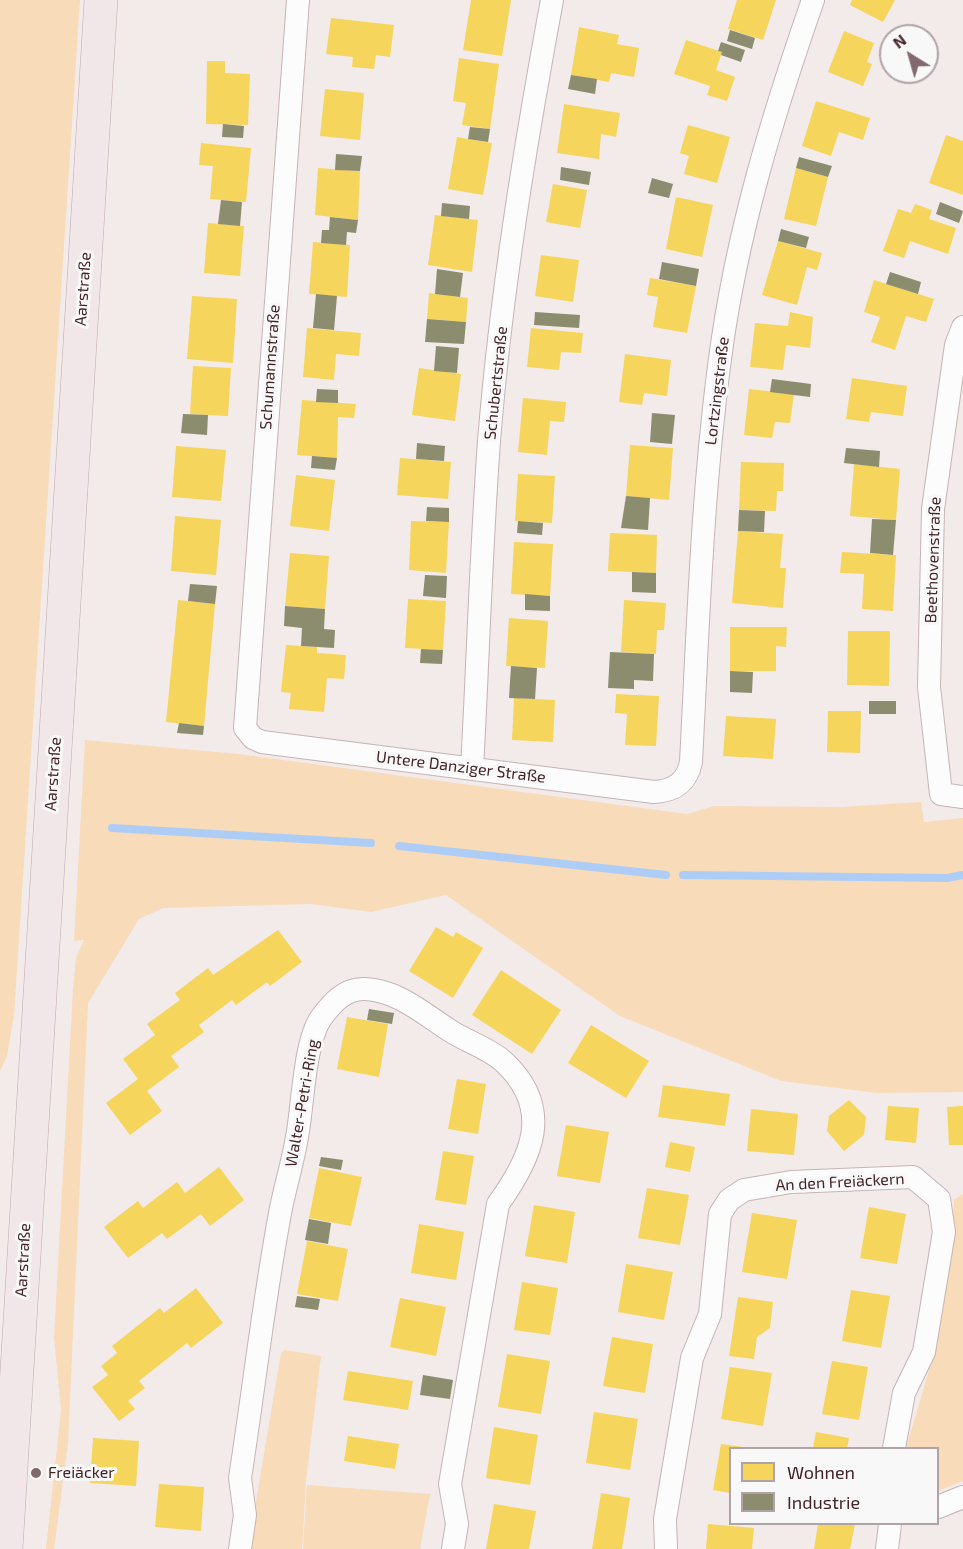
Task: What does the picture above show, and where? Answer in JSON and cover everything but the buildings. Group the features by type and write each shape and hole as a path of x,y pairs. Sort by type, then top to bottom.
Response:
{"main road":[{"name":"Aarstraße","path":"6,1549 101,0"}],"street":[{"name":"Schumannstraße","path":"248,734 245,728 245,708 298,0"},
{"name":"Schubertstraße","path":"472,769 492,419 507,274 528,132 552,0"},
{"name":"Lortzingstraße","path":"674,788 688,774 691,762 705,493 720,358 742,238 774,113 813,0"},
{"name":"Beethovenstraße","path":"952,796 929,687 933,509 956,345 963,327"},
{"name":"Untere Danziger Straße","path":"248,734 262,742 472,769 654,792 674,788"},
{"name":"Walter-Petri-Ring","path":"240,1549 244,1515 240,1478 281,1208 297,1140 312,1039 320,1020 340,996 364,989 399,998 464,1040 503,1061 520,1080 530,1101 533,1127 529,1151 521,1172 498,1204 450,1484 457,1524 453,1549"},
{"name":"An den Freiäckern","path":"666,1549 666,1519 692,1358 710,1314 720,1214 729,1200 744,1190 791,1182 913,1178 939,1199 944,1232 924,1352 904,1393 894,1447"},
{"path":"939,1507 963,1497"},
{"path":"887,1549 891,1525"}],"shaded area":[{"path":"0,0 80,0 14,1015 7,1056 0,1071"},
{"path":"85,740 238,754 687,814 714,806 841,807 921,802 924,822 963,818 963,1092 877,1093 781,1081 620,1016 446,895 371,912 311,904 163,908 139,919 88,1003 68,1443 54,1549 46,1549 61,1410 54,1338 73,989 76,958 84,940 74,941"},
{"path":"963,1194 963,1481 939,1491 939,1447 906,1447 931,1364 951,1243 954,1200"},
{"path":"285,1350 321,1356 306,1481 302,1549 248,1549 281,1353"},
{"path":"307,1485 430,1494 420,1549 303,1549"}],"waterway":[{"path":"112,828 371,843"},
{"path":"399,846 666,875"},
{"path":"683,875 947,878 963,875"}],"place":[{"name":"Freiäcker","path":"36,1473"}]}
